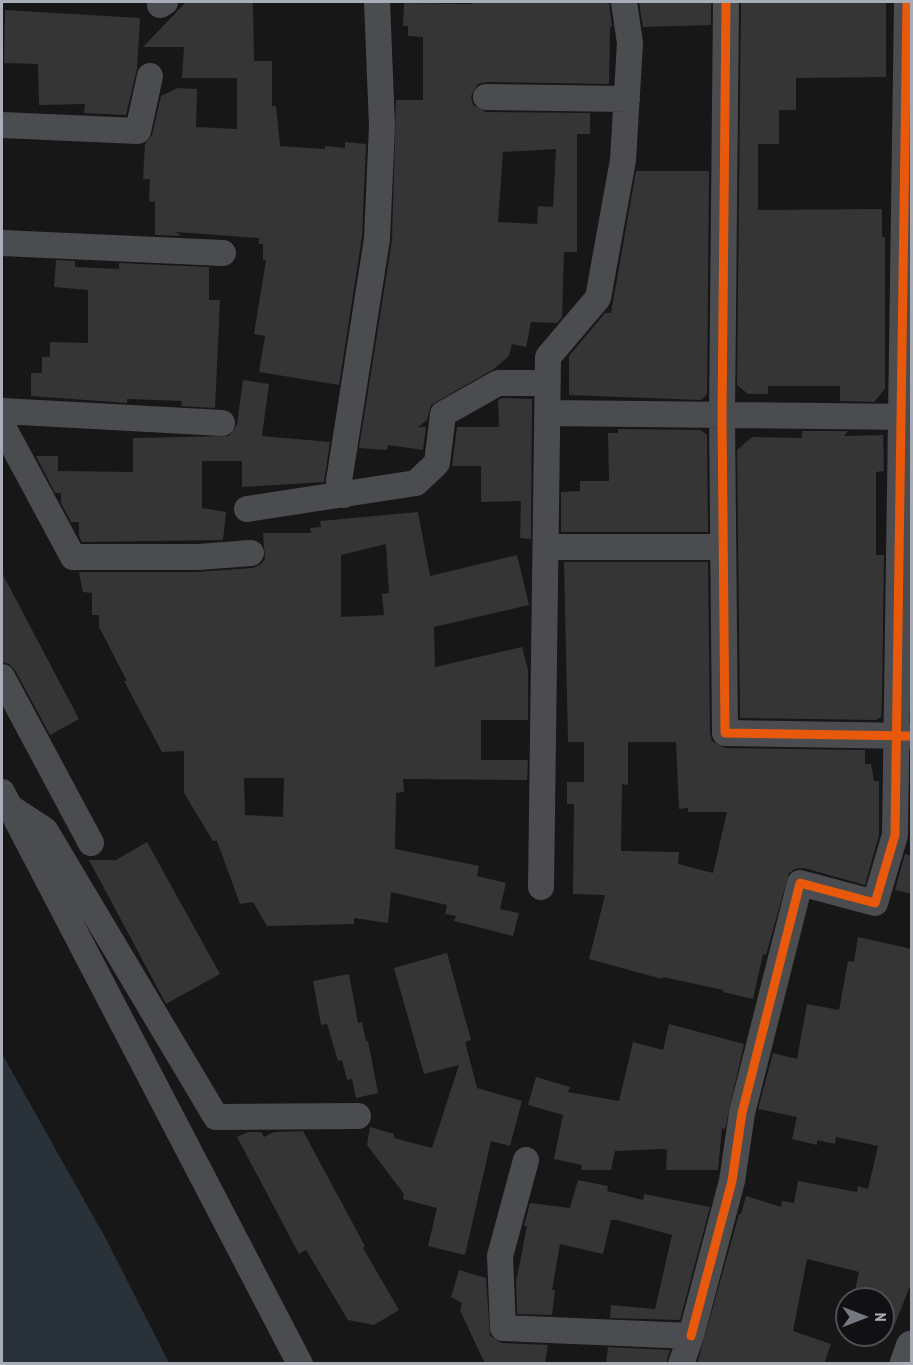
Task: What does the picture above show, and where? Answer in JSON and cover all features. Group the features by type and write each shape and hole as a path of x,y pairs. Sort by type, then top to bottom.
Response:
{"main road":[{"path":"906,1364 912,1347"}],"street":[{"path":"344,495 339,481 377,239 382,126 377,2"},
{"path":"541,888 548,357 598,298 623,160 630,43 624,2"},
{"path":"726,2 722,414 725,733 903,736"},
{"path":"681,1364 691,1336 732,1181 742,1113 800,883 875,903 895,836 903,736 907,2"},
{"path":"2,125 138,131 150,76"},
{"path":"486,97 627,99"},
{"path":"2,243 222,252"},
{"path":"247,509 416,483 437,464 443,414 498,383 547,383"},
{"path":"2,411 222,423"},
{"path":"548,413 905,417"},
{"path":"2,425 73,557 198,557 251,553"},
{"path":"546,547 723,547"},
{"path":"2,677 91,843"},
{"path":"5,800 45,830 216,1117 358,1116"},
{"path":"5,800 300,1364"},
{"path":"526,1160 500,1256 503,1328 691,1336"}],"shaded area":[{"path":"2,1054 106,1239 169,1363 2,1363"}],"building":[{"path":"186,2 253,2 254,61 272,61 272,106 276,106 280,146 325,149 325,146 345,148 345,142 366,144 362,237 339,385 259,372 265,336 254,334 266,260 263,260 263,244 259,244 259,238 176,232 181,236 155,235 155,202 149,201 150,179 143,179 145,144 152,135 161,96 178,88 197,89 196,127 237,129 237,78 182,78 184,47 143,47"},
{"path":"472,2 609,2 612,27 610,27 609,84 486,82 478,84 471,96 473,105 486,112 590,113 590,134 577,134 577,252 564,252 562,317 557,323 531,322 526,347 512,344 509,356 494,369 431,405 427,420 418,427 426,427 423,450 388,445 387,450 359,448 392,240 396,100 423,100 423,37 408,36 408,26 403,26 404,3 472,4","holes":["556,149 553,207 538,206 537,224 498,222 503,152"]},
{"path":"639,2 711,2 711,25 643,27"},
{"path":"741,2 886,2 886,77 796,78 796,110 779,110 779,144 758,144 758,210 882,209 882,237 885,237 885,389 874,402 840,401 840,386 768,386 768,394 748,394 737,385"},
{"path":"5,10 140,18 137,69 126,115 84,113 85,104 39,105 38,64 4,63"},
{"path":"636,171 709,171 707,394 701,400 569,395 569,356 605,313 611,313"},
{"path":"56,260 75,261 75,267 119,269 119,263 209,267 209,300 220,300 215,408 181,406 182,401 127,399 127,403 31,396 31,373 42,373 42,357 50,357 50,342 88,343 88,290 54,287"},
{"path":"243,380 269,384 262,436 330,442 324,482 242,487 242,461 202,461 202,508 226,512 223,540 82,542 79,536 79,522 71,522 61,503 61,493 55,493 36,456 58,456 58,471 133,472 133,438 229,436 237,424"},
{"path":"502,398 532,399 531,539 520,538 521,501 481,502 481,466 452,466 457,427 499,427 498,400"},
{"path":"618,429 701,430 707,435 708,532 561,532 561,492 580,491 580,481 609,481 608,433 618,433"},
{"path":"802,431 848,431 844,436 883,435 884,471 876,472 876,555 884,555 882,700 881,717 876,720 740,718 737,450 752,437 802,438"},
{"path":"418,512 430,576 517,555 529,605 434,627 435,667 522,647 528,670 528,720 481,720 481,760 528,760 527,780 403,779 404,792 396,793 395,849 479,866 477,876 506,883 500,909 519,913 513,936 454,921 456,916 445,914 447,905 391,892 388,923 354,918 354,924 267,926 253,902 240,904 217,841 213,841 184,793 184,751 162,752 124,681 127,681 99,627 99,615 92,615 92,593 83,592 79,572 198,572 252,568 260,565 265,559 263,533 311,533 310,528 321,527 320,521","holes":["386,544 389,593 382,594 384,615 341,617 341,555","244,778 284,778 283,817 245,815"]},
{"path":"564,562 708,562 710,733 712,741 725,748 865,750 865,764 871,764 874,781 879,781 879,835 865,885 804,868 795,869 789,873 766,955 763,954 753,999 723,992 723,990 663,977 662,979 589,959 605,895 573,894 574,804 567,804 567,782 584,782 584,742 568,742","holes":["628,742 676,742 679,809 688,808 688,812 727,812 713,873 678,864 679,852 621,851 622,784 628,785"]},
{"path":"2,573 79,719 50,735 15,670 9,664 2,662"},
{"path":"147,842 220,974 166,1004 89,860 116,860"},
{"path":"905,854 912,856 912,894 895,890"},
{"path":"858,937 912,949 912,1281 895,1324 895,1287 856,1287 859,1272 807,1259 793,1331 831,1344 824,1364 697,1364 746,1196 781,1207 782,1201 794,1203 798,1181 857,1192 858,1186 868,1189 878,1146 836,1137 835,1144 817,1140 817,1145 792,1139 797,1117 758,1109 773,1053 797,1059 807,1004 839,1010 848,961 854,962"},
{"path":"447,953 471,1040 465,1042 477,1088 522,1101 510,1146 491,1141 465,1255 428,1246 437,1208 403,1199 404,1194 367,1145 370,1127 394,1134 394,1138 432,1148 459,1065 424,1074 394,968"},
{"path":"349,974 358,1023 362,1022 366,1041 368,1041 378,1093 356,1098 352,1079 347,1080 342,1060 338,1061 327,1024 321,1025 313,981"},
{"path":"669,1024 744,1044 725,1129 722,1128 718,1170 666,1170 667,1150 663,1149 615,1151 611,1170 581,1170 582,1165 554,1159 563,1115 528,1105 536,1077 570,1087 568,1092 619,1101 633,1042 663,1050"},
{"path":"303,1131 365,1246 363,1248 399,1310 374,1325 348,1320 306,1250 299,1254 237,1137 248,1132 261,1132 264,1137 274,1132"},
{"path":"578,1180 608,1186 607,1191 643,1200 644,1194 710,1207 680,1320 610,1318 611,1305 655,1309 672,1235 617,1220 611,1220 603,1254 560,1244 552,1290 555,1290 552,1315 517,1314 516,1282 527,1226 524,1226 530,1203 570,1208"},
{"path":"459,1270 486,1278 490,1336 502,1343 548,1345 545,1364 485,1364 460,1310 462,1303 451,1297"},
{"path":"608,1347 670,1350 666,1364 606,1364"}],"cycle path":[{"path":"726,2 722,415 725,733 912,736"},
{"path":"691,1336 732,1181 742,1113 800,883 875,903 895,835 907,2"}]}
